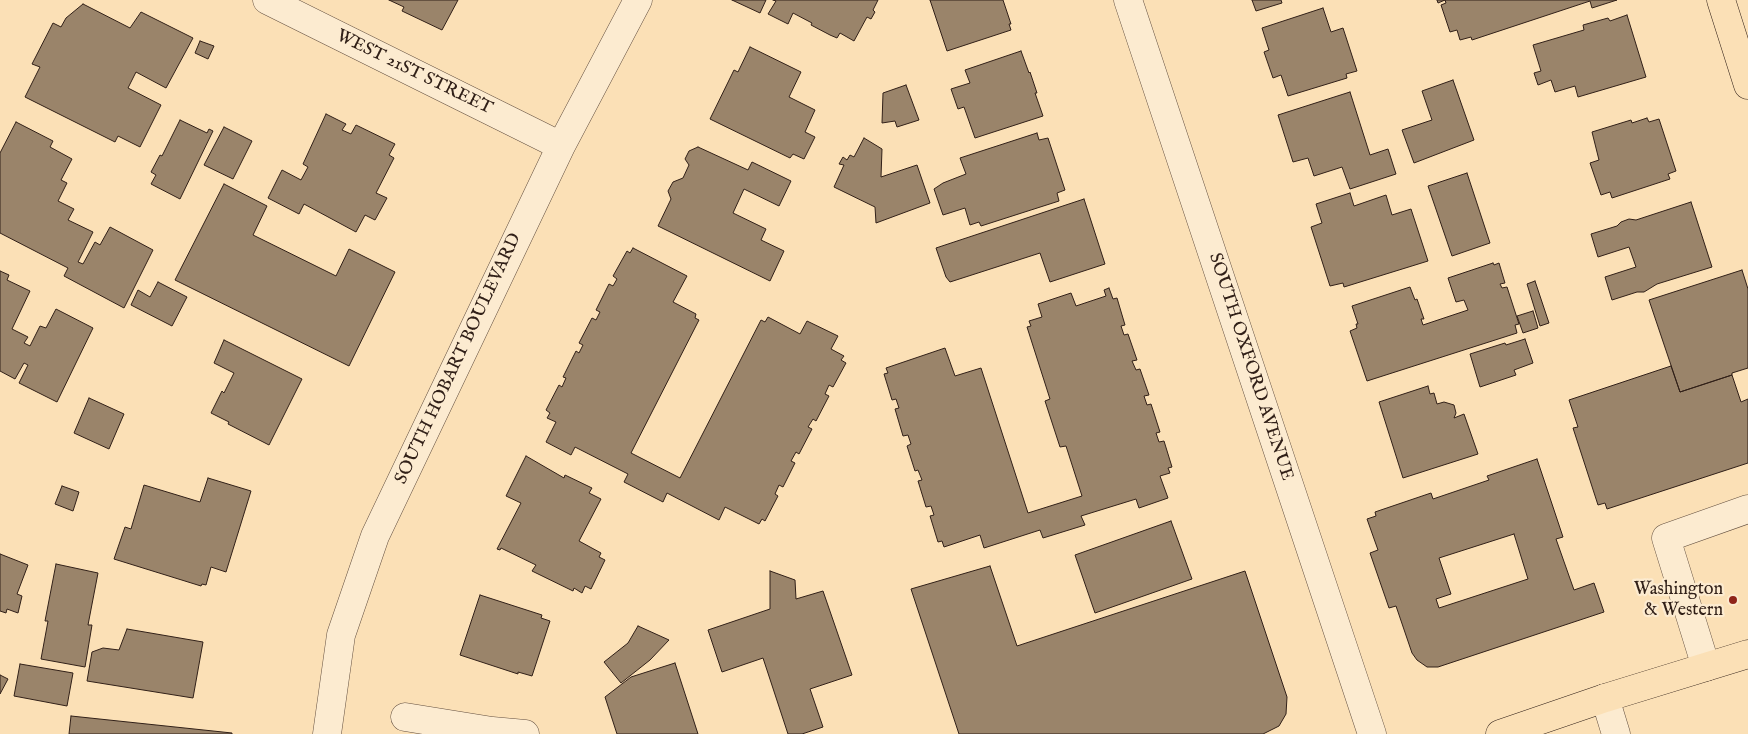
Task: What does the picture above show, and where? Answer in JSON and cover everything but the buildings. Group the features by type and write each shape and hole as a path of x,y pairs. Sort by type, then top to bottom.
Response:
{"main road":[{"path":"1721,0 1748,83"},
{"path":"1500,734 1605,698 1748,654"}],"street":[{"name":"WEST 21ST STREET","path":"266,0 561,146"},
{"name":"SOUTH HOBART BOULEVARD","path":"327,734 341,635 375,536 561,146 638,0"},
{"name":"SOUTH OXFORD AVENUE","path":"1128,0 1372,734"},
{"path":"1706,667 1666,538 1748,509"},
{"path":"1605,698 1616,734"},
{"path":"405,717 492,732 525,734"}],"place":[{"name":"Washington & Western","path":"1733,600"}]}
